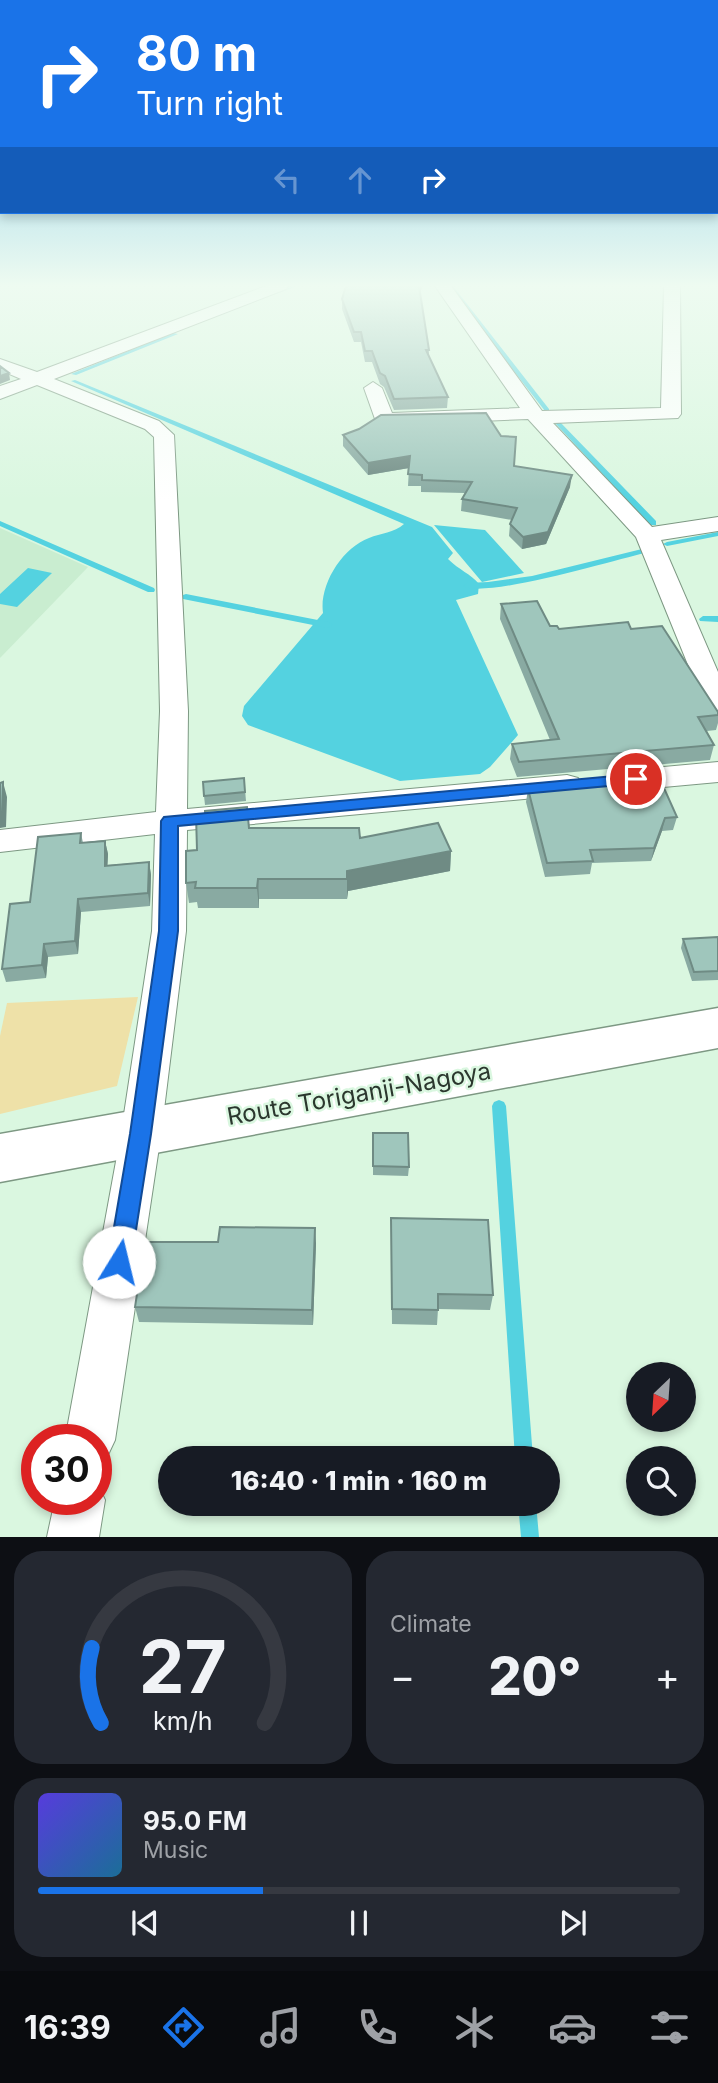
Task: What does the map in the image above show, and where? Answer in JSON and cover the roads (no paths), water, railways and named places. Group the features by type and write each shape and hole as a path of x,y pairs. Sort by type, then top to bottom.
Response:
{"main road":[{"name":"Route Toriganji-Nagoya","path":"0,1158 718,1028"}],"street":[{"path":"0,393 91,358"},
{"path":"495,358 536,415 647,535 718,704"},
{"path":"373,388 385,419 671,414 671,358"},
{"path":"0,364 152,425 164,435 174,711 169,931 141,1134 93,1424"},
{"path":"647,535 718,524"},
{"path":"0,841 170,821 718,772"},
{"path":"74,1537 78,1515"}],"water":[{"path":"75,380 432,527 453,553 448,559 479,584 478,594 456,600 518,735 490,767 480,774 400,781 248,725 242,716 244,706 323,613 325,591 334,569 359,543 404,524 71,381"},
{"path":"434,525 485,530 524,573 482,582"},
{"path":"28,568 52,573 17,607 0,604 0,594"}],"waterway":[{"path":"74,374 115,358"},
{"path":"506,358 547,410"},
{"path":"557,422 653,523"},
{"path":"0,523 151,590"},
{"path":"667,544 718,534"},
{"path":"467,586 532,578 642,551"},
{"path":"186,597 328,625"},
{"path":"703,619 718,619"},
{"path":"499,1106 523,1446"},
{"path":"528,1516 530,1537"}]}
